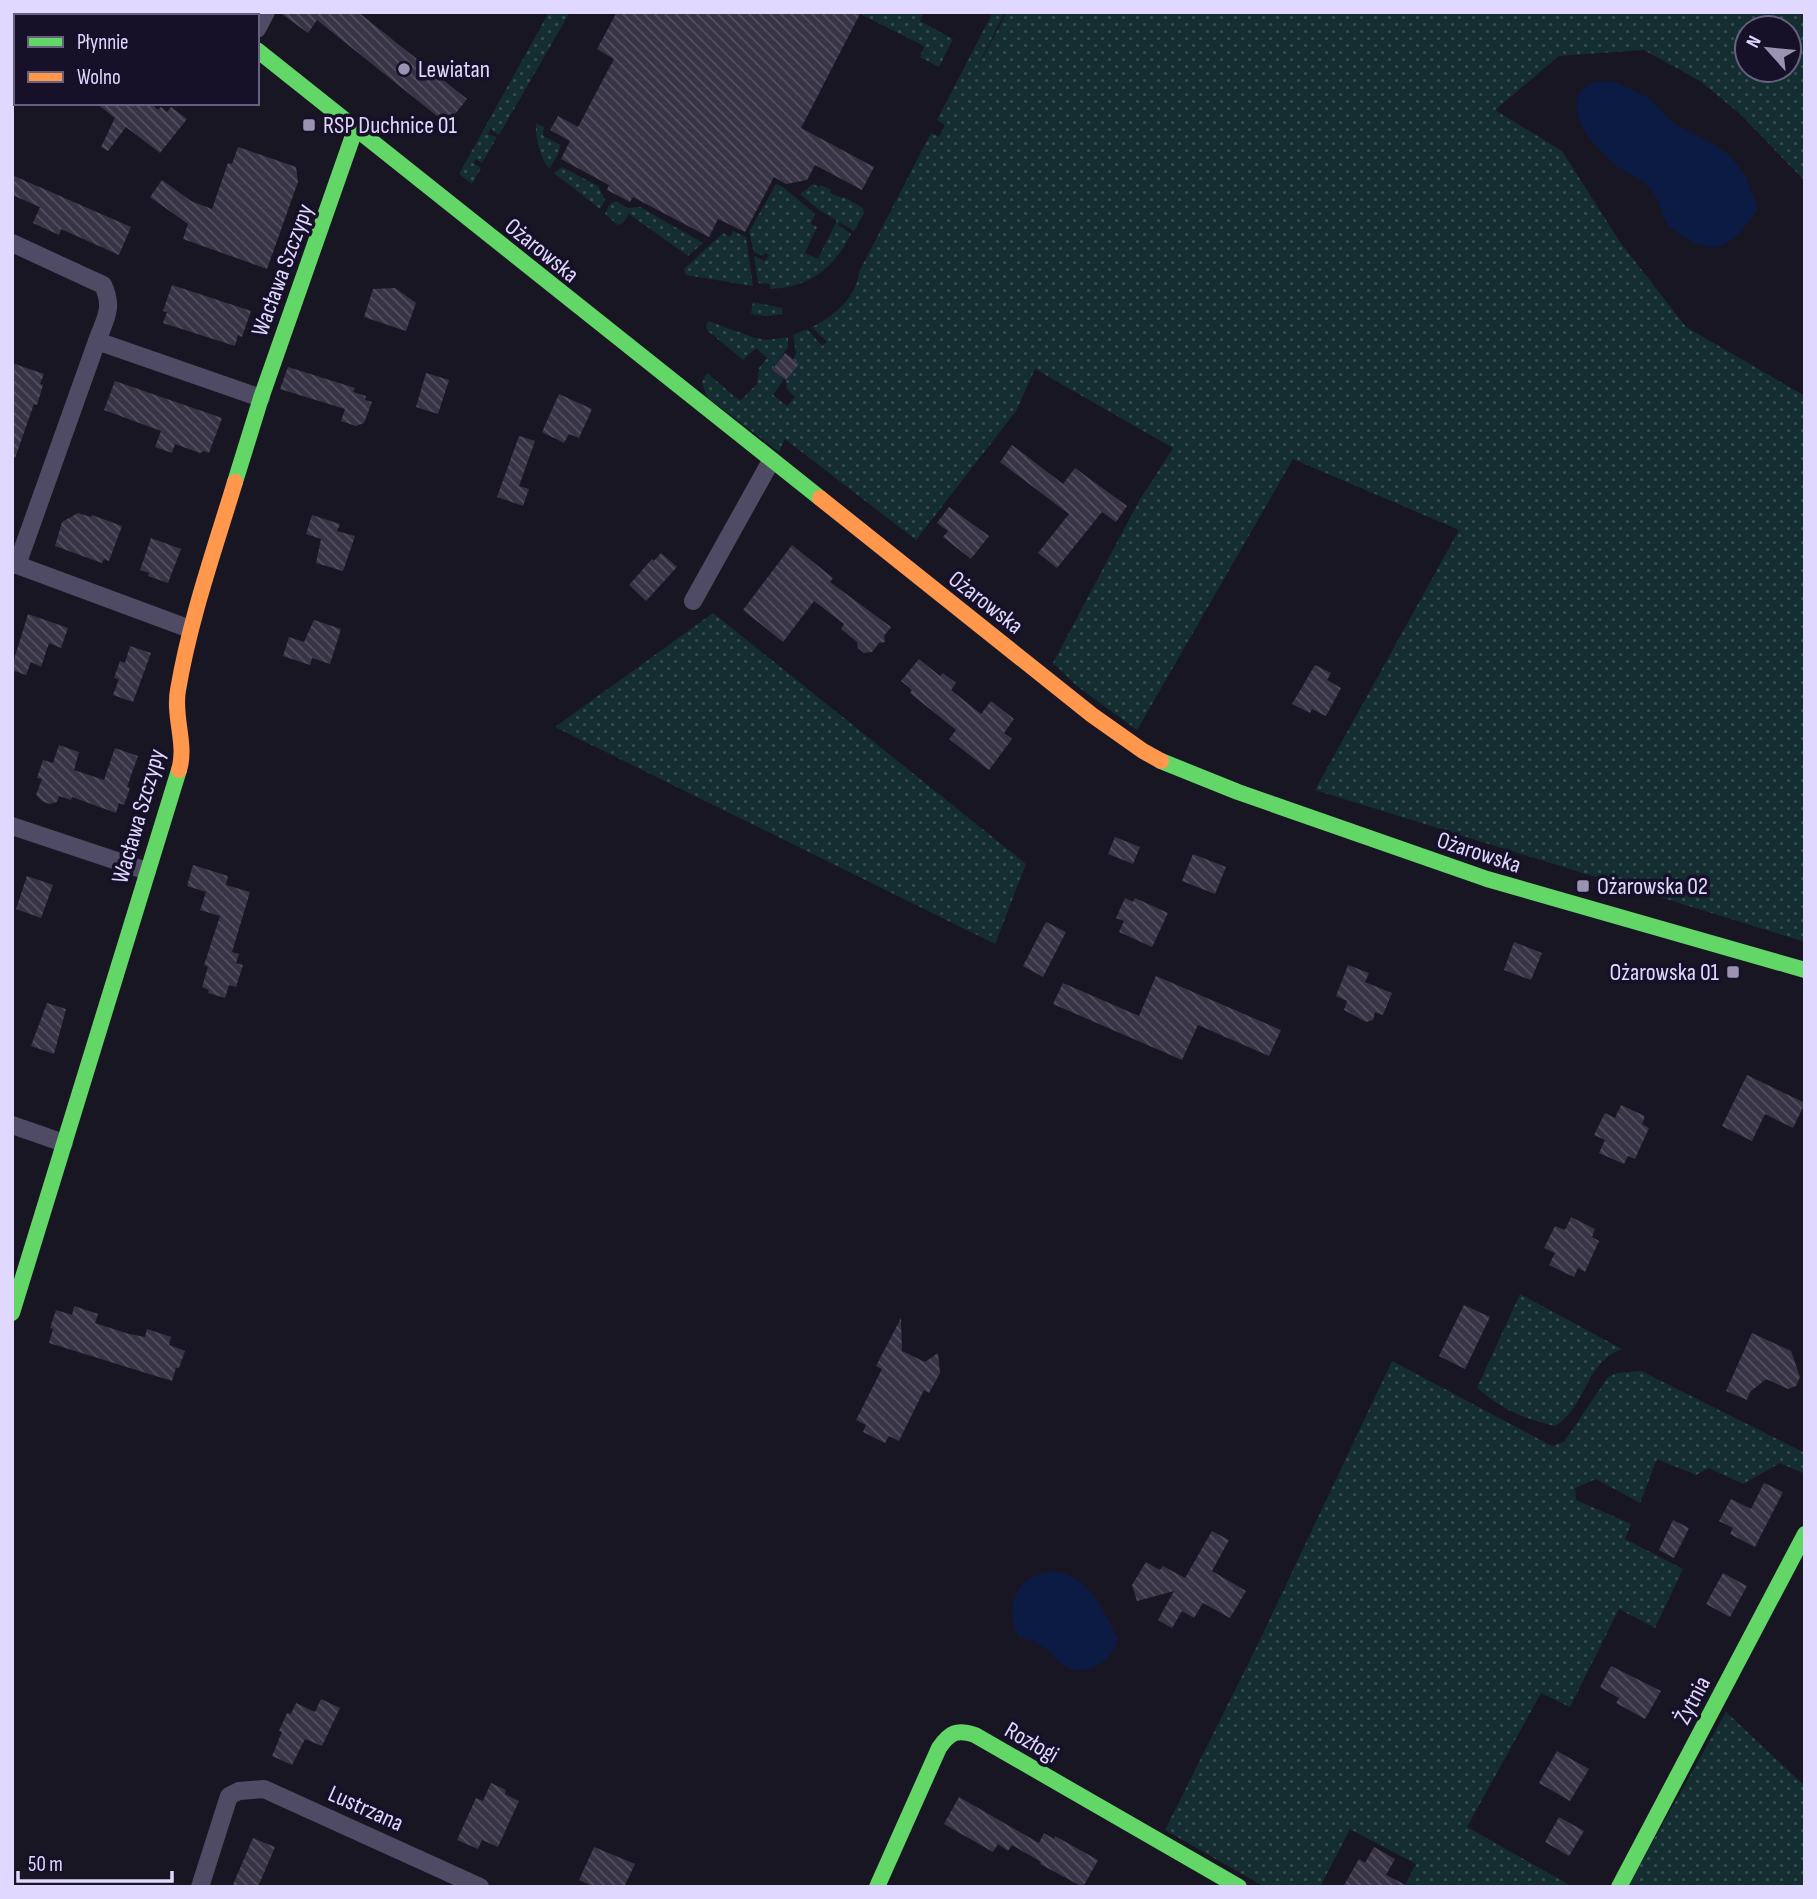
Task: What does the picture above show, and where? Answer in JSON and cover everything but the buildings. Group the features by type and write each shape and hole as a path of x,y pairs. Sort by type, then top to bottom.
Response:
{"street":[{"name":"Ożarowska","path":"259,52 1092,715 1143,751 1213,784 1487,879 1805,970"},
{"name":"Wacława Szczypy","path":"12,1313 183,757 177,695 190,629 261,398 355,130"},
{"path":"12,243 103,285 109,298 109,311 14,564 190,629"},
{"path":"97,341 261,398"},
{"path":"693,601 771,461"},
{"path":"12,826 147,871"},
{"path":"12,1125 64,1143"},
{"name":"Żytnia","path":"1619,1887 1805,1534"},
{"name":"Rozłogi","path":"877,1887 939,1748 949,1733 961,1730 975,1735 1239,1887"},
{"name":"Lustrzana","path":"200,1887 229,1796 239,1791 264,1789 480,1887"}],"green space":[{"path":"549,12 570,12 499,135 490,128 488,134 497,137 482,163 476,159 473,163 481,168 472,184 459,174"},
{"path":"924,12 920,21 953,39 939,67 920,57 924,46 860,14"},
{"path":"993,12 1005,12 971,80 1007,12 1805,12 1805,181 1739,113 1700,81 1644,50 1559,56 1495,110 1562,151 1620,242 1686,327 1805,396 1805,942 1315,790 1459,530 1293,459 1137,730 1077,686 1053,663 1139,501 1173,448 1035,369 1016,411 916,540 785,439 779,452 707,397 702,382 707,373 740,401 757,384 759,368 767,358 756,348 743,360 708,331 708,321 755,338 767,340 788,337 788,347 772,370 784,379 773,395 787,406 795,397 787,389 786,380 798,364 793,359 796,353 793,335 807,329 822,346 827,342 812,327 836,312 849,298 859,272 931,133 939,137 945,125 937,120"},
{"path":"536,123 544,127 543,136 561,145 549,169 539,147"},
{"path":"562,167 598,186 605,200 600,209 554,173"},
{"path":"776,184 815,214 811,224 817,227 805,253 818,259 837,220 819,210 800,194 813,184 819,187 821,185 831,190 830,193 844,197 863,208 864,213 854,231 839,222 838,225 851,234 836,257 819,274 797,284 770,289 770,284 758,283 754,256 765,261 769,255 765,253 763,256 754,252 749,232"},
{"path":"616,201 627,208 640,207 703,243 688,256 629,214 623,223 618,225 605,214 609,205"},
{"path":"733,231 746,237 753,286 686,275 684,269 723,233 730,237"},
{"path":"753,302 782,308 783,314 751,314"},
{"path":"713,613 1026,864 995,944 555,727"},
{"path":"1520,1294 1622,1349 1600,1364 1574,1408 1555,1426 1513,1412 1477,1388"},
{"path":"1392,1361 1552,1446 1564,1442 1608,1377 1617,1373 1641,1371 1805,1453 1805,1474 1780,1463 1743,1484 1709,1468 1696,1475 1657,1459 1640,1503 1596,1479 1575,1488 1576,1500 1631,1524 1625,1539 1683,1569 1655,1628 1619,1609 1570,1707 1541,1693 1467,1827 1573,1887 1404,1887 1416,1864 1350,1829 1320,1887 1265,1887 1165,1830 1258,1644"},
{"path":"1726,1712 1805,1786 1805,1887 1627,1887"}],"water":[{"path":"1603,81 1616,82 1650,99 1673,123 1728,154 1744,173 1758,208 1731,241 1713,247 1703,246 1674,230 1666,221 1650,188 1611,162 1597,147 1579,120 1577,102 1586,87"},
{"path":"1054,1571 1077,1580 1094,1595 1118,1638 1110,1655 1095,1666 1084,1670 1068,1668 1043,1647 1019,1637 1012,1614 1016,1594 1031,1578"}],"traffic: fast":[{"path":"259,52 820,498"},
{"path":"235,482 261,398 355,130"},
{"path":"1161,761 1238,792 1487,879 1805,970"},
{"path":"12,1313 179,770"},
{"path":"1619,1887 1805,1534"},
{"path":"877,1887 939,1748 950,1735 963,1732 975,1735 1239,1887"}],"traffic: slow":[{"path":"179,770 182,750 177,700 183,664 203,585 235,482"},
{"path":"820,498 1092,715 1161,761"}],"place":[{"name":"Lewiatan","path":"404,69"},
{"name":"RSP Duchnice 01","path":"309,125"},
{"name":"Ożarowska 02","path":"1583,886"},
{"name":"Ożarowska 01","path":"1733,972"}]}
